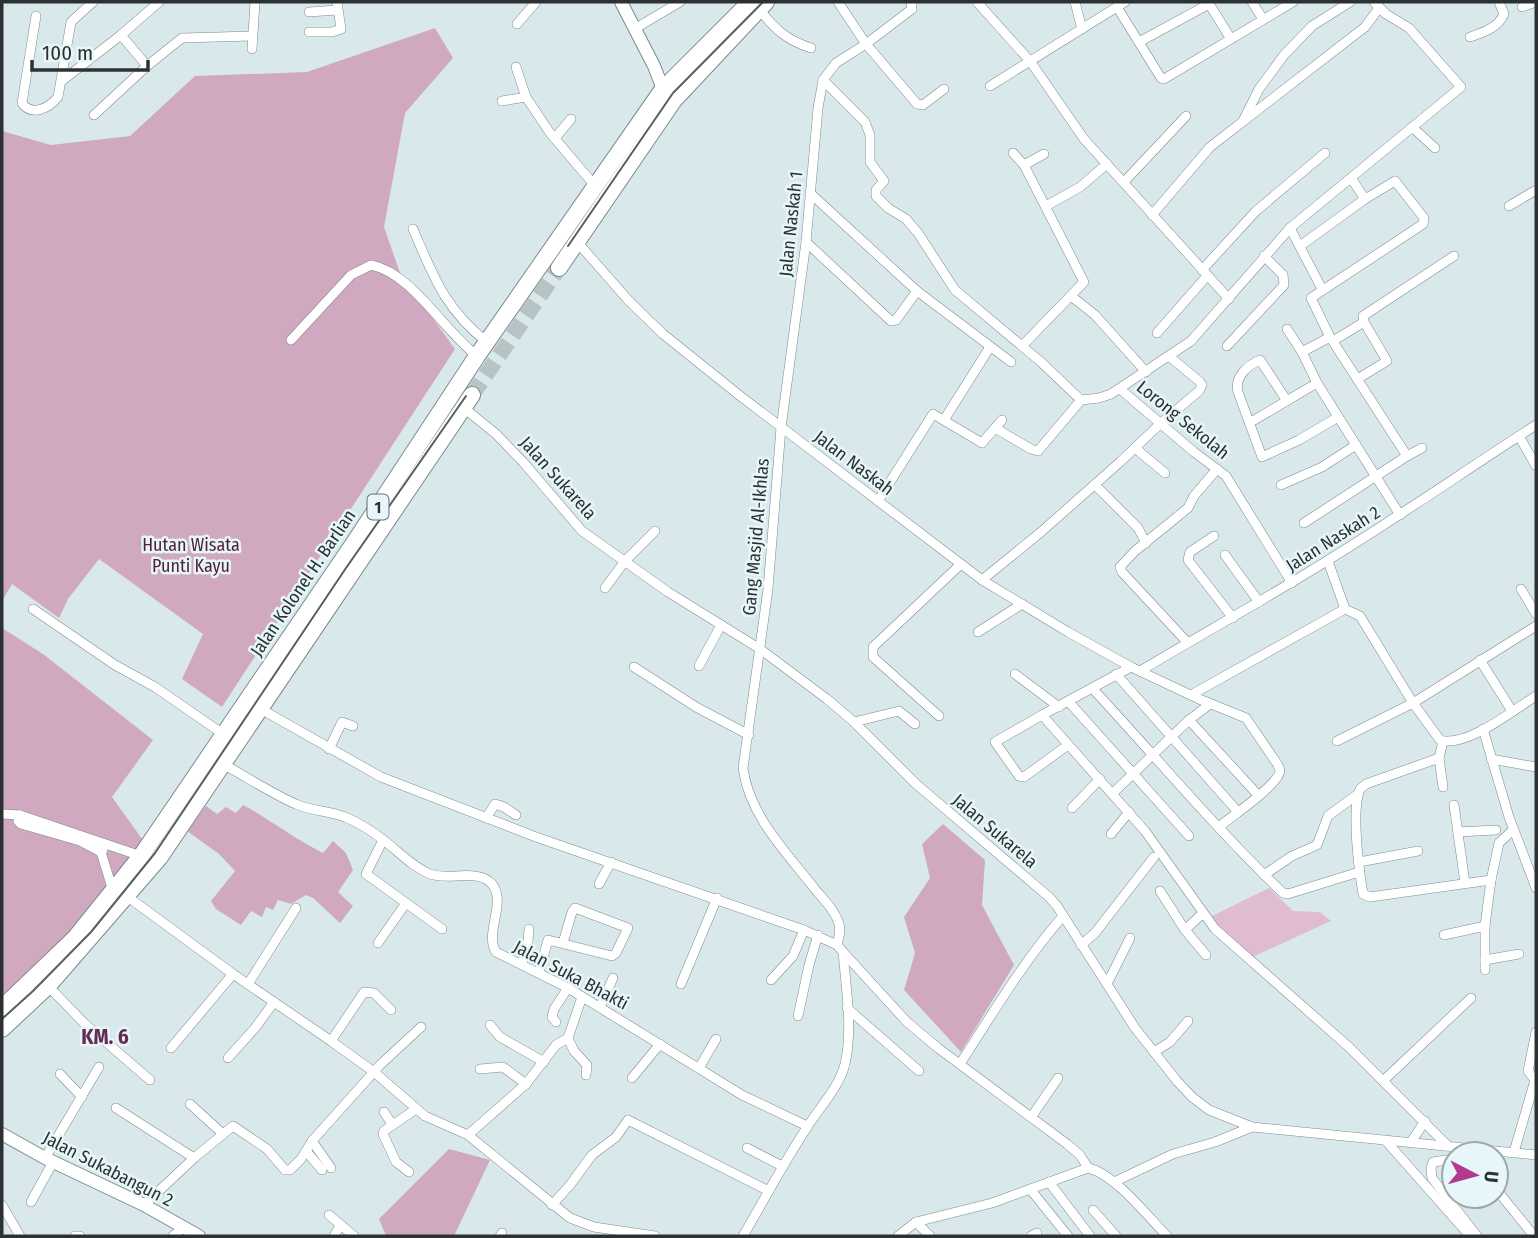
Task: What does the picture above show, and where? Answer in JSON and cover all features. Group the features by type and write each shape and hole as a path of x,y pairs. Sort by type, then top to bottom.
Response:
{"highway":[{"name":"Jalan Kolonel H. Barlian","path":"121,894 142,856 477,356 663,89 758,4"},
{"path":"559,268 674,100 758,4"},
{"name":"Jalan Kolonel H. Barlian","path":"2,1029 52,975 75,938 160,857 468,401"},
{"name":"Jalan Kolonel H. Barlian","path":"2,1008 52,975"}],"street":[{"path":"36,16 22,103 24,107 34,111 56,101 63,80 71,22 93,2"},
{"path":"63,80 159,2"},
{"path":"252,49 255,2"},
{"path":"517,24 536,2"},
{"path":"621,2 636,28 663,89"},
{"path":"636,28 680,2"},
{"path":"838,2 866,44 918,105 923,105 944,89"},
{"path":"911,2 912,9 866,44 835,63 823,80 868,126 870,162 884,181 876,190 876,196 888,208 906,219 918,233 956,290 1023,346 1081,400"},
{"path":"977,2 1030,61 1078,131 1229,299"},
{"path":"1074,2 1082,29"},
{"path":"1252,2 1263,19"},
{"path":"990,86 1121,5 1139,42 1164,79 1293,2"},
{"path":"1243,120 1259,89 1284,55 1312,26 1350,2"},
{"path":"1470,37 1492,29 1503,18 1499,2"},
{"path":"1522,7 1536,2"},
{"path":"1139,42 1208,3 1231,39"},
{"path":"758,4 784,36 811,48"},
{"path":"995,429 1031,449 1038,450 1081,400 1099,398 1120,389 1170,357 1191,341 1290,228 1461,87 1409,28 1377,5 1365,27 1210,148 1152,215"},
{"path":"309,12 337,6 341,29 332,32 309,32"},
{"path":"121,35 147,66"},
{"path":"94,115 182,38 252,36"},
{"path":"516,67 526,97 538,118 596,187"},
{"name":"Jalan Naskah 1","path":"781,428 806,242 823,80"},
{"path":"502,101 526,97"},
{"path":"1124,182 1186,117"},
{"path":"555,138 571,119"},
{"path":"1412,127 1435,148"},
{"path":"1013,153 1024,166 1046,205 1084,280 1023,346"},
{"path":"1157,333 1235,232 1263,204 1325,153"},
{"path":"1024,166 1044,154"},
{"path":"1046,205 1080,187 1107,164"},
{"path":"1351,178 1365,199"},
{"path":"1300,246 1365,199 1397,181 1424,218 1424,222 1313,295 1311,299 1332,339 1407,456"},
{"path":"1509,206 1536,190"},
{"path":"811,194 917,291 1011,362"},
{"path":"1290,228 1322,289"},
{"path":"416,237 432,276 448,303 487,342"},
{"path":"806,242 891,321 896,320 917,291"},
{"name":"Jalan Naskah","path":"578,243 629,301 663,334 781,428 982,580 1136,669 1246,718 1279,766 1278,776 1258,795"},
{"path":"1227,346 1284,285 1283,275 1264,256"},
{"path":"1359,378 1387,361 1363,317 1454,256"},
{"path":"292,340 351,275 371,265 384,267 403,282 477,356"},
{"path":"1071,296 1095,315 1146,372"},
{"path":"1302,352 1364,322"},
{"path":"1287,329 1317,383 1400,515"},
{"path":"944,420 990,346"},
{"path":"982,580 1041,533 1197,393 1201,387 1199,380 1170,357"},
{"path":"1287,401 1264,362 1257,360 1242,373 1236,385 1262,457 1299,440 1338,416"},
{"path":"1251,422 1317,383"},
{"name":"Lorong Sekolah","path":"1120,389 1229,479 1292,583"},
{"name":"Jalan Sukarela","path":"468,401 582,531 668,592 760,649 854,722 916,784 1049,897 1135,1028 1177,1082 1199,1103 1252,1127 1440,1145"},
{"path":"878,501 932,414 981,443 1002,420"},
{"name":"Jalan Naskah 2","path":"1068,745 1024,777 1019,776 995,742 1116,674 1136,669 1233,618 1328,561 1536,425"},
{"name":"Gang Masjid Al-Ikhlas","path":"743,1236 782,1166 825,1102 843,1070 846,1055 847,1008 840,931 835,915 786,853 749,796 743,768 772,556 781,428"},
{"path":"1519,436 1536,466"},
{"path":"1281,485 1322,467 1356,445"},
{"path":"1135,448 1165,473"},
{"path":"1304,523 1422,448"},
{"path":"1187,642 1120,570 1124,562 1192,504 1194,496 1217,469"},
{"path":"1095,485 1138,528 1146,543"},
{"path":"606,588 625,561 655,531"},
{"path":"1214,536 1190,552 1188,558 1233,618"},
{"path":"1225,555 1259,602"},
{"path":"1328,561 1345,609 1360,616 1413,703 1436,736 1443,741 1459,741 1536,696"},
{"path":"939,716 873,657 871,652 961,564"},
{"path":"1521,589 1536,614"},
{"path":"978,632 1022,604"},
{"path":"33,609 114,665 155,687 223,734"},
{"path":"1191,695 1345,609"},
{"path":"699,666 721,625"},
{"path":"1337,741 1413,703 1536,626"},
{"path":"1480,660 1511,711"},
{"path":"634,667 748,735"},
{"path":"1016,674 1059,707"},
{"path":"1116,674 1238,812"},
{"path":"1093,689 1205,815 1220,827 1264,876 1287,894 1359,867 1418,851"},
{"path":"1068,701 1189,836"},
{"path":"1113,793 1189,720 1210,704"},
{"path":"259,708 381,777 486,818 818,935 840,948 907,1022 1073,1149 1088,1168"},
{"path":"854,722 899,711 915,724"},
{"path":"1042,715 1145,831 1202,914 1244,956 1350,1048 1442,1140"},
{"path":"1189,720 1258,795 1220,827"},
{"path":"329,748 342,722 352,726"},
{"path":"1483,729 1513,830 1536,888"},
{"path":"1443,741 1439,758 1443,787"},
{"path":"1264,876 1292,856 1317,845 1328,816 1366,784 1439,758"},
{"path":"1491,759 1536,767"},
{"name":"Jalan Suka Bhakti","path":"222,764 299,806 344,817 383,840 432,875 471,876 490,882 496,899 493,950 568,988 742,1095 807,1126"},
{"path":"1072,808 1100,779"},
{"path":"1357,794 1359,867 1363,894 1368,897 1491,880"},
{"path":"486,818 495,804 516,815"},
{"path":"1454,805 1465,883"},
{"path":"1111,834 1129,812"},
{"path":"2,814 20,815 83,835 104,848 142,856"},
{"path":"1458,832 1496,830"},
{"path":"1513,830 1501,840 1491,880 1485,926 1485,965 1518,954"},
{"path":"383,840 366,873 442,929"},
{"path":"104,848 121,894 374,1072 425,1116 468,1135 570,1218 594,1227 655,1236"},
{"path":"1081,945 1095,933 1154,857"},
{"path":"599,884 611,862"},
{"path":"1160,891 1185,930 1206,955"},
{"path":"681,984 718,898"},
{"path":"379,943 406,904"},
{"path":"248,984 296,908"},
{"path":"539,972 548,940 612,956 628,929 575,908 563,943"},
{"path":"1185,930 1202,914"},
{"path":"960,1064 1017,975 1063,916"},
{"path":"1444,935 1485,926"},
{"path":"522,964 529,929"},
{"path":"771,980 793,956 804,930"},
{"path":"798,1016 818,935"},
{"path":"1107,984 1130,938"},
{"path":"172,1048 233,974"},
{"path":"52,975 85,1024 150,1080"},
{"path":"600,1007 613,978"},
{"path":"556,1022 552,1017 554,1009 568,988"},
{"path":"331,1041 364,992 374,993 391,1010"},
{"path":"468,1135 526,1084 556,1045 568,1038 582,997"},
{"path":"1383,1081 1471,998"},
{"path":"228,1058 274,1002"},
{"path":"847,1008 919,1071"},
{"path":"1154,1052 1170,1042 1188,1021"},
{"path":"490,1025 500,1037 544,1062"},
{"path":"144,1205 233,1126 267,1149 285,1170 290,1170 306,1152 312,1140 395,1049 421,1027"},
{"path":"1514,1152 1533,1092 1535,1080 1528,1071 1536,1032"},
{"path":"568,1038 574,1051 587,1065 586,1075"},
{"path":"699,1068 716,1038"},
{"path":"632,1078 660,1044"},
{"path":"31,1202 49,1160 99,1067"},
{"path":"480,1069 503,1067 526,1084"},
{"path":"60,1074 82,1097"},
{"path":"1032,1116 1058,1078"},
{"path":"190,1104 223,1134"},
{"path":"116,1108 194,1158"},
{"path":"409,1172 396,1162 384,1139 384,1130 416,1109"},
{"path":"384,1112 392,1124"},
{"path":"552,1205 592,1155 616,1137 628,1120 769,1191"},
{"path":"1411,1143 1425,1121"},
{"path":"1114,1182 1173,1154 1215,1142 1252,1127"},
{"name":"Jalan Sukabangun 2","path":"2,1134 49,1160 144,1205 178,1232 199,1236"},
{"path":"306,1152 326,1169 312,1140"},
{"path":"1387,1141 1469,1236"},
{"path":"747,1148 782,1166"},
{"name":"Jalan Sukarela","path":"1510,1152 1536,1154"},
{"path":"1440,1161 1433,1162 1431,1168 1432,1178 1440,1188"},
{"path":"898,1236 916,1222 992,1203 1088,1168 1114,1182 1167,1236"},
{"path":"1049,1182 1090,1236"},
{"path":"1030,1189 1068,1236"},
{"path":"2,1205 20,1236"},
{"path":"1510,1206 1534,1236"},
{"path":"1093,1210 1116,1236"},
{"path":"1457,1210 1478,1236"},
{"path":"329,1215 354,1236"},
{"path":"916,1222 930,1236"},
{"path":"334,1236 340,1226"},
{"path":"583,1236 594,1227"}],"shaded area":[{"path":"1269,888 1293,911 1320,912 1331,921 1246,960 1208,918"}],"green space":[{"name":"Hutan Wisata Punti Kayu","path":"435,28 453,58 405,113 384,227 400,273 455,349 222,707 182,679 203,634 99,559 68,599 59,618 12,584 2,601 2,131 51,145 130,136 195,76 307,72"},
{"path":"2,628 43,654 153,740 112,797 150,850 83,923 2,998"},
{"path":"243,805 323,853 333,841 346,853 353,870 338,892 353,906 340,923 313,898 306,895 291,904 278,900 273,910 266,907 262,917 251,911 241,925 216,909 211,901 235,871 219,854 187,831 206,806 217,814 226,807 236,813"},
{"path":"943,824 985,860 982,905 1014,965 961,1052 904,990 915,953 904,917 930,878 922,844"},
{"path":"449,1149 490,1160 454,1236 386,1236 379,1219"}],"tunnel":[{"path":"472,395 559,268"}],"tram line":[{"path":"568,246 673,93 763,2"},
{"path":"2,1019 91,932 155,853 346,568 466,396"}],"district":[{"name":"KM. 6","path":"105,1037"}]}
